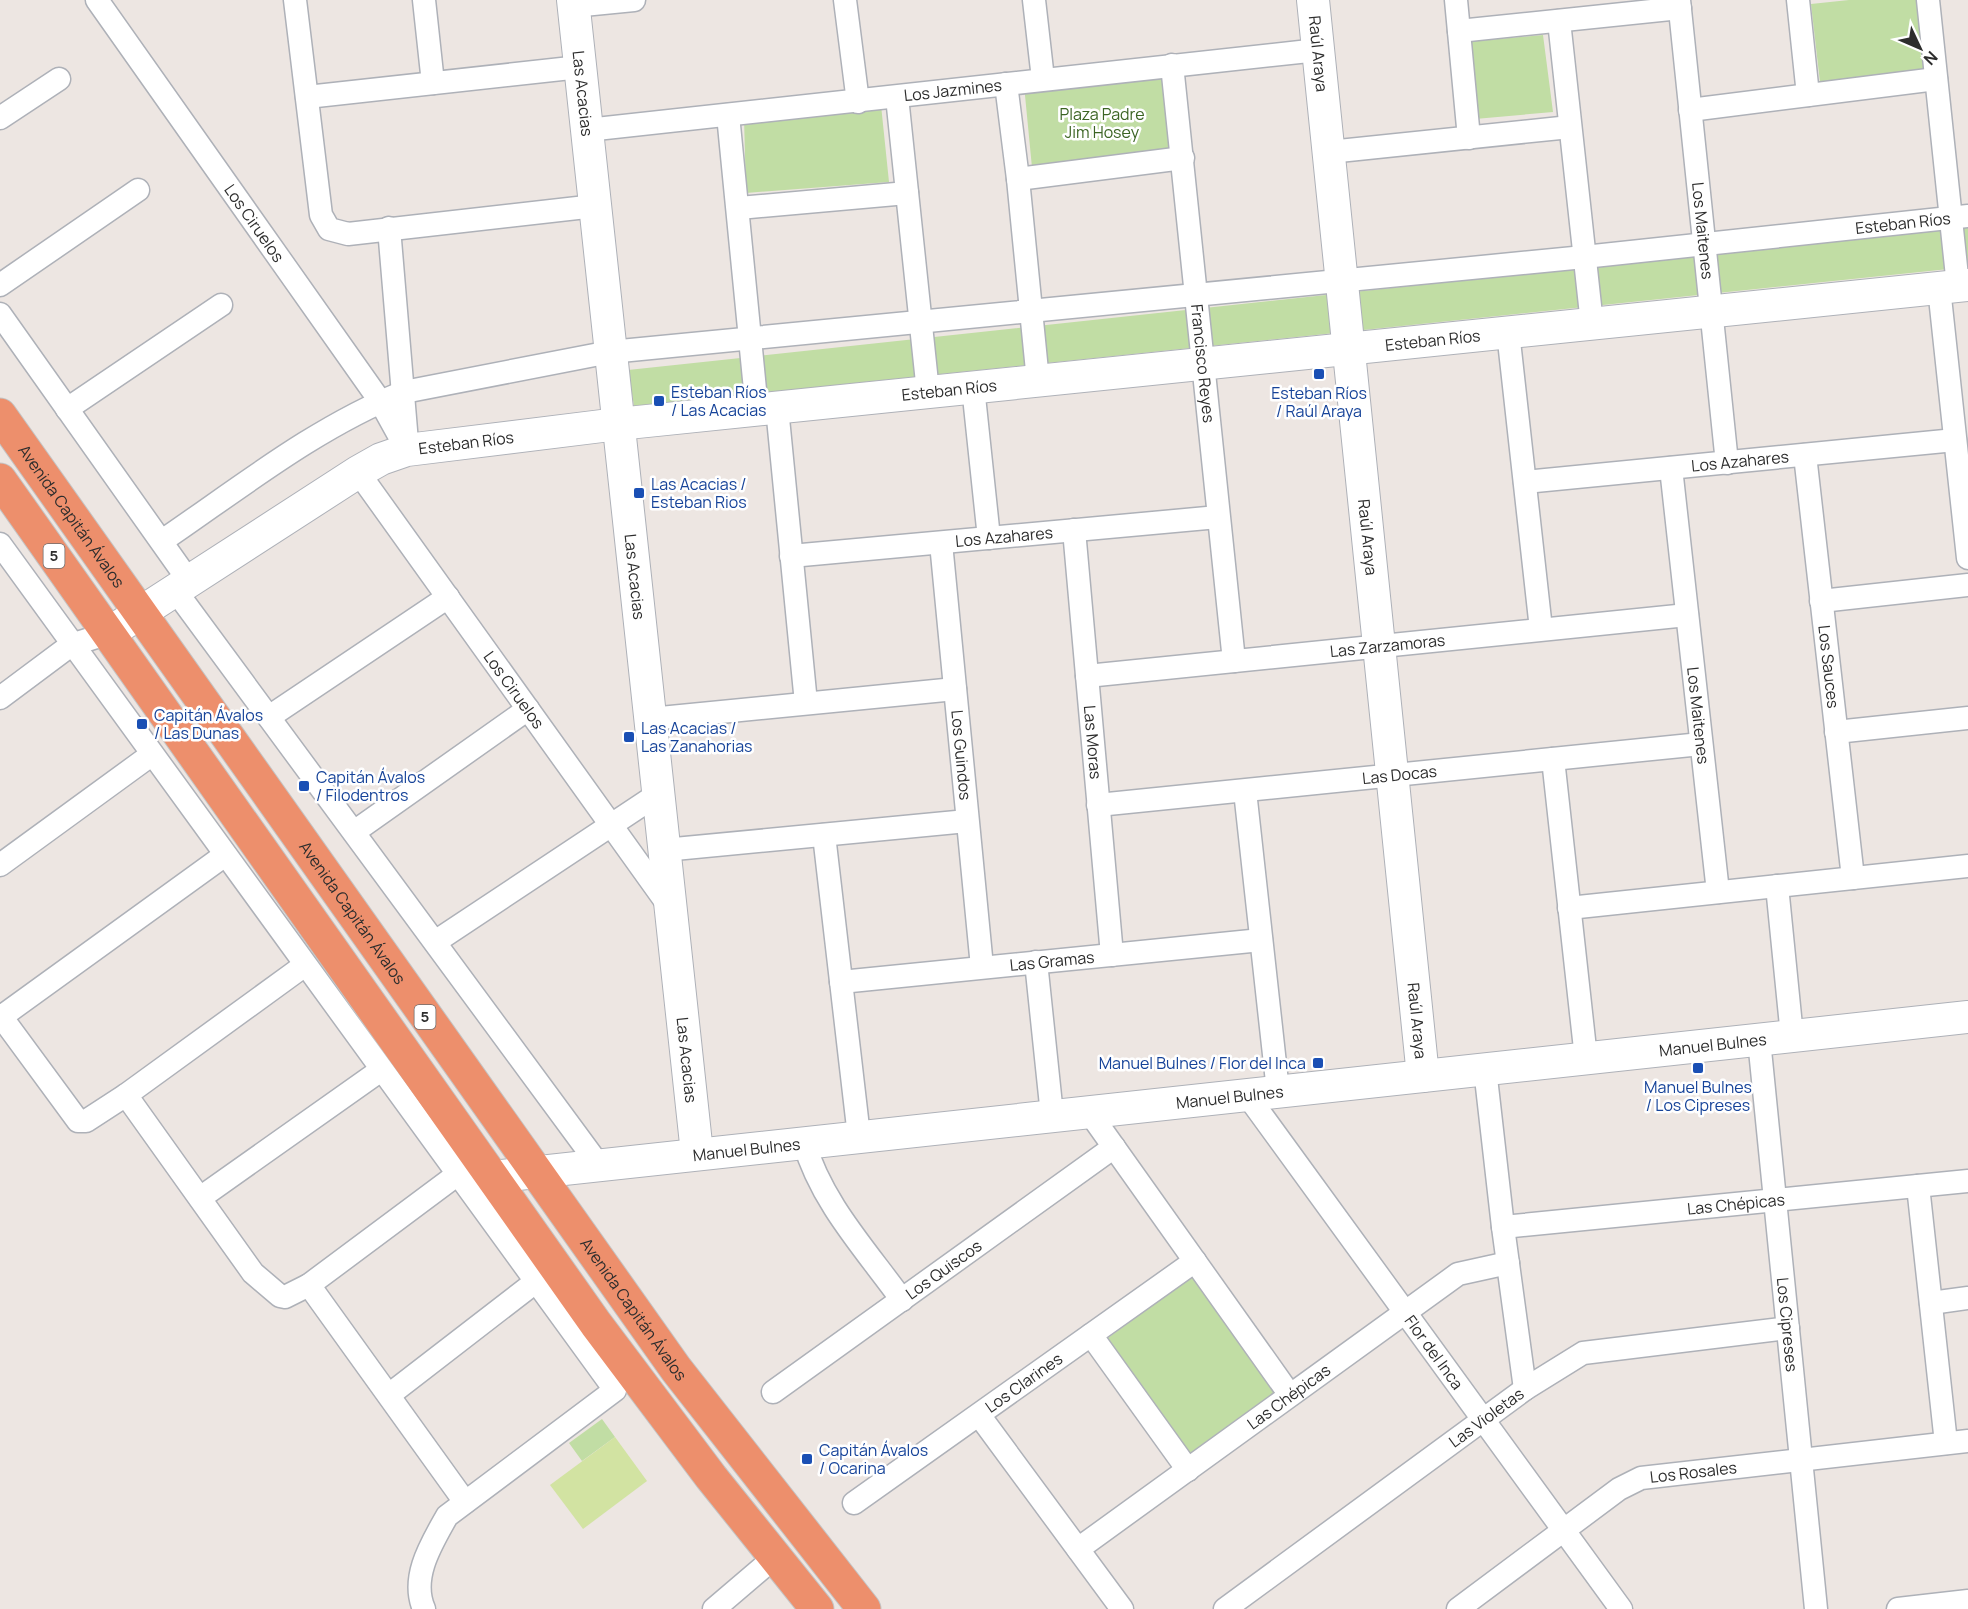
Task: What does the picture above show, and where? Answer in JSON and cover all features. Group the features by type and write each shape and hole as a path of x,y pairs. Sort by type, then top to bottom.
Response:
{"highway":[{"name":"Avenida Capitán Ávalos","path":"0,415 534,1171 710,1415 864,1609"},
{"name":"5","path":"0,480 108,633 546,1274 636,1379 817,1609"}],"street":[{"name":"Los Ciruelos","path":"97,0 381,402 407,450"},
{"path":"296,0 321,215 329,229 342,234 595,206"},
{"path":"424,0 433,83"},
{"path":"573,3 634,0"},
{"path":"845,0 858,102"},
{"path":"1034,0 1043,79"},
{"name":"Raúl Araya","path":"1313,0 1423,1076"},
{"path":"1456,0 1469,138"},
{"path":"1798,0 1808,95"},
{"path":"1928,0 1936,79 1959,217 1955,286 1955,440 1968,558"},
{"name":"Las Acacias","path":"573,3 697,1154"},
{"path":"1459,31 1559,21 1679,4"},
{"name":"Los Maitenes","path":"1679,4 1727,463"},
{"path":"1559,21 1592,324"},
{"name":"Los Jazmines","path":"587,130 1318,50"},
{"name":"Francisco Reyes","path":"1172,65 1183,158 1201,364 1234,661"},
{"path":"307,97 580,67"},
{"path":"0,118 59,79"},
{"path":"1690,110 1936,79"},
{"path":"1006,84 1038,381"},
{"path":"897,97 927,392"},
{"path":"728,116 739,208 750,339 767,409 792,556 806,703"},
{"path":"1329,152 1570,127"},
{"path":"1018,179 1183,158"},
{"path":"0,285 138,190"},
{"path":"739,208 907,193"},
{"name":"Esteban Ríos","path":"162,541 333,426 404,392 610,352 1584,257 1959,217"},
{"path":"389,228 407,450"},
{"name":"Esteban Ríos","path":"0,698 71,645 108,633 358,472 381,459 407,450 618,424 1955,286"},
{"path":"67,409 221,305"},
{"path":"0,314 162,541 182,586 269,717 598,1164"},
{"path":"1508,332 1541,630"},
{"path":"973,387 989,538"},
{"name":"Los Azahares","path":"1525,482 1955,440"},
{"name":"Los Sauces","path":"1805,455 1852,878"},
{"name":"Los Maitenes","path":"1671,468 1718,892"},
{"name":"Los Ciruelos","path":"358,472 670,907"},
{"name":"Los Azahares","path":"792,556 1218,517"},
{"name":"Las Moras","path":"1074,530 1112,955"},
{"name":"Los Guindos","path":"940,543 982,968"},
{"path":"0,544 381,1070 476,1170"},
{"path":"1821,601 1968,585"},
{"path":"269,717 448,597"},
{"name":"Las Zarzamoras","path":"1087,676 1687,615"},
{"path":"650,719 955,689"},
{"path":"354,832 528,709"},
{"path":"1836,732 1968,718"},
{"name":"Las Docas","path":"1098,806 1701,744"},
{"path":"0,865 151,755"},
{"path":"1552,759 1586,1058"},
{"path":"1245,791 1278,1091"},
{"path":"435,942 658,794"},
{"path":"664,850 967,821"},
{"path":"824,835 859,1136"},
{"path":"225,855 1,1016 78,1121 86,1121 126,1095 305,964"},
{"path":"1569,908 1968,866"},
{"path":"1777,886 1792,1036"},
{"name":"Las Gramas","path":"841,982 1262,940"},
{"path":"1036,962 1052,1115"},
{"name":"Manuel Bulnes","path":"200,1198 253,1273 274,1293 285,1296 309,1285 476,1170 534,1171 1968,1017"},
{"name":"Los Cipreses","path":"1759,1040 1816,1609"},
{"path":"1485,1069 1525,1389"},
{"path":"126,1095 200,1198 381,1070"},
{"name":"Flor del Inca","path":"1246,1095 1621,1609"},
{"path":"1089,1112 1290,1395"},
{"path":"804,1142 813,1173 823,1190 902,1300"},
{"name":"Los Quiscos","path":"773,1392 1114,1147"},
{"name":"Las Chépicas","path":"1503,1227 1968,1181"},
{"path":"1918,1186 1931,1303 1957,1442"},
{"name":"Los Clarines","path":"854,1503 1195,1262"},
{"name":"Las Chépicas","path":"1078,1549 1458,1274 1508,1263"},
{"path":"389,1395 546,1274 615,1390 447,1516 431,1545 420,1577 424,1609"},
{"path":"309,1285 465,1502"},
{"path":"1931,1303 1968,1298"},
{"name":"Las Violetas","path":"1225,1609 1525,1389 1582,1353 1788,1328"},
{"path":"1091,1335 1188,1470"},
{"path":"979,1415 1122,1609"},
{"name":"Los Rosales","path":"1458,1609 1619,1489 1641,1478 1957,1442"},
{"path":"714,1609 775,1557"},
{"path":"1898,1609 1968,1601"}],"green space":[{"path":"1849,0 1923,0 1931,69 1820,82 1811,4"},
{"path":"1543,35 1553,112 1475,119 1464,42"},
{"name":"Plaza Padre Jim Hosey","path":"1171,70 1181,162 1033,178 1024,85"},
{"path":"881,105 889,182 746,193 744,118"},
{"path":"1968,226 1968,267 634,406 628,370"},
{"path":"1197,1273 1282,1391 1189,1458 1105,1340"},
{"path":"602,1419 615,1437 582,1461 569,1443"},
{"path":"615,1437 647,1481 583,1529 550,1485"}],"place":[{"name":"Esteban Ríos / Raúl Araya","path":"1319,374"},
{"name":"Esteban Ríos / Las Acacias","path":"659,401"},
{"name":"Las Acacias / Esteban Rios","path":"639,493"},
{"name":"Capitán Ávalos / Las Dunas","path":"142,724"},
{"name":"Las Acacias / Las Zanahorias","path":"629,737"},
{"name":"Capitán Ávalos / Filodentros","path":"304,786"},
{"name":"Manuel Bulnes / Flor del Inca","path":"1318,1063"},
{"name":"Manuel Bulnes / Los Cipreses","path":"1698,1068"},
{"name":"Capitán Ávalos / Ocarina","path":"807,1459"}]}
